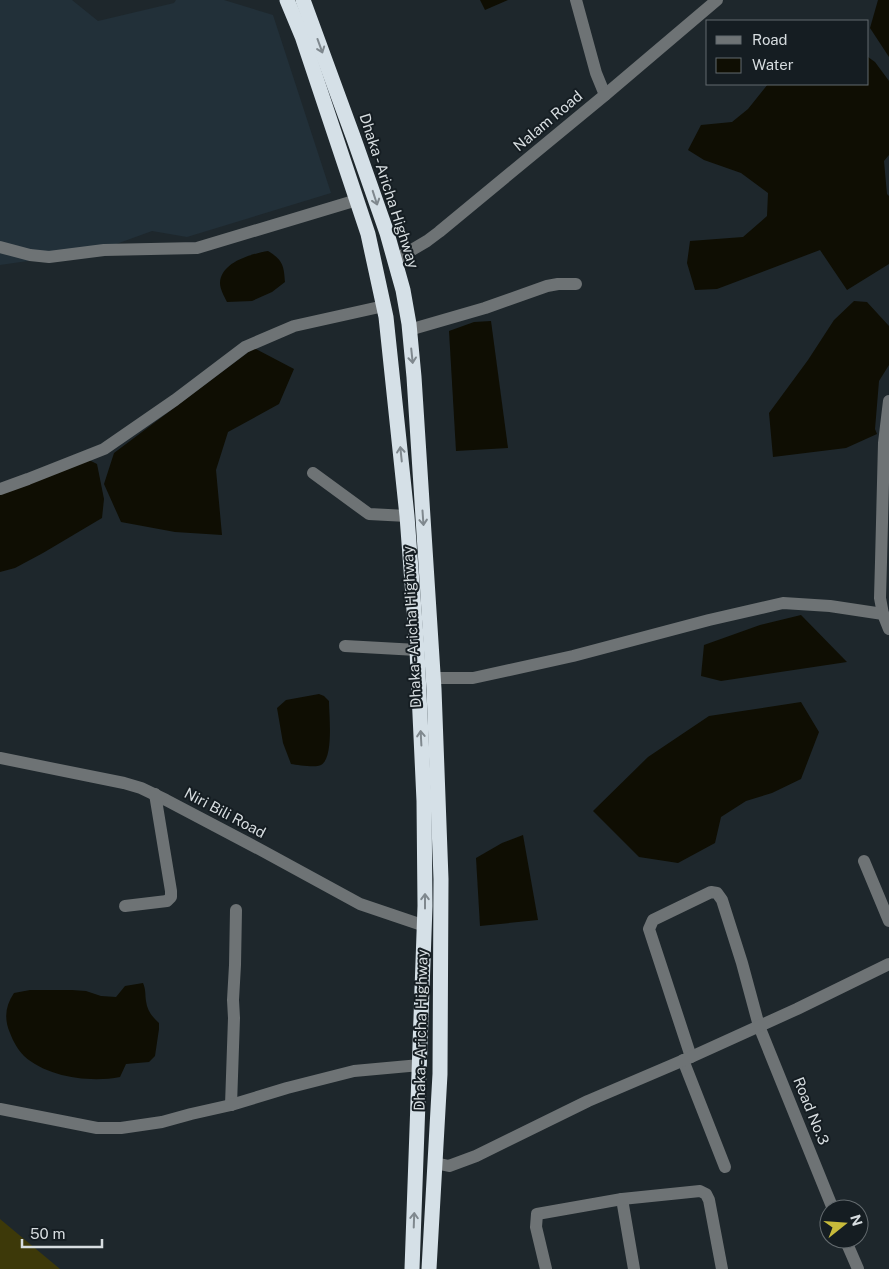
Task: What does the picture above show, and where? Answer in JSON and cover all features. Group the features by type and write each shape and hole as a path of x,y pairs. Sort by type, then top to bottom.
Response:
{"highway":[{"path":"287,0 302,36 368,234 386,317 407,516 424,801 425,926 412,1269"},
{"name":"Dhaka - Aricha Highway","path":"303,0 387,233 403,290 409,330 418,436 433,678 441,880 440,1074 430,1269"}],"street":[{"path":"576,0 596,73 605,95"},
{"name":"Nalam Road","path":"395,260 439,232 717,0"},
{"path":"0,248 49,258 104,250 197,248 357,200"},
{"path":"409,330 484,308 547,286 576,284"},
{"path":"0,489 104,449 245,347 294,326 384,306"},
{"path":"889,401 884,443 880,598 883,614 889,629"},
{"path":"313,473 369,514 407,516"},
{"path":"433,678 473,678 574,656 709,620 783,603 830,606 883,614"},
{"path":"345,646 416,650"},
{"name":"Niri Bili Road","path":"0,758 124,783 155,794 360,904 425,926"},
{"path":"125,906 167,900 170,897 171,891 155,794"},
{"path":"864,861 889,921"},
{"name":"Road No.3","path":"687,1059 649,929 653,920 711,892 717,892 722,900 742,963 759,1026 829,1199"},
{"path":"231,1105 236,910"},
{"path":"435,1163 449,1166 476,1156 580,1105 687,1059 889,964"},
{"path":"687,1059 725,1167"},
{"path":"0,1109 97,1128 121,1128 162,1122 354,1071 420,1065"},
{"path":"546,1269 536,1227 536,1214 622,1199 700,1190 706,1194 709,1200 722,1269"},
{"path":"622,1199 634,1269"},
{"path":"849,1249 858,1269"}],"shaded area":[{"path":"0,0 72,0 98,21 174,3 176,0 224,0 273,15 331,193 187,237 152,231 97,251 0,265"},
{"path":"0,1219 60,1269 0,1269"}],"water":[{"path":"480,0 508,0 485,10"},
{"path":"878,0 889,0 889,57 870,28"},
{"path":"869,58 875,62 889,81 889,155 884,161 887,194 889,196 889,264 847,290 820,250 717,289 695,290 687,263 690,241 743,237 767,216 768,193 741,173 704,160 688,150 701,125 732,122 748,109 767,85 869,85"},
{"path":"268,251 277,257 282,264 285,282 272,292 252,301 227,302 220,283 226,270 238,260"},
{"path":"854,301 867,302 889,326 889,365 879,381 875,429 877,434 846,448 773,457 769,413 808,360 834,320"},
{"path":"491,321 508,448 456,451 449,331 474,322"},
{"path":"254,348 294,369 279,404 228,432 216,470 222,535 175,532 121,522 104,484 114,453"},
{"path":"87,459 97,464 104,499 102,518 15,568 0,572 0,492"},
{"path":"801,615 847,662 721,681 701,676 704,645 760,625"},
{"path":"319,694 329,701 328,754 321,765 291,764 283,743 277,708 286,700"},
{"path":"801,702 819,732 801,779 772,793 746,801 721,817 715,843 678,863 639,857 593,811 648,757 709,716"},
{"path":"523,835 538,920 480,926 476,858 502,843"},
{"path":"143,983 147,1007 159,1023 155,1056 149,1062 126,1064 120,1077 83,1079 69,1077 44,1069 22,1054 8,1028 7,1008 14,993 30,990 72,990 116,997 125,986"}]}
